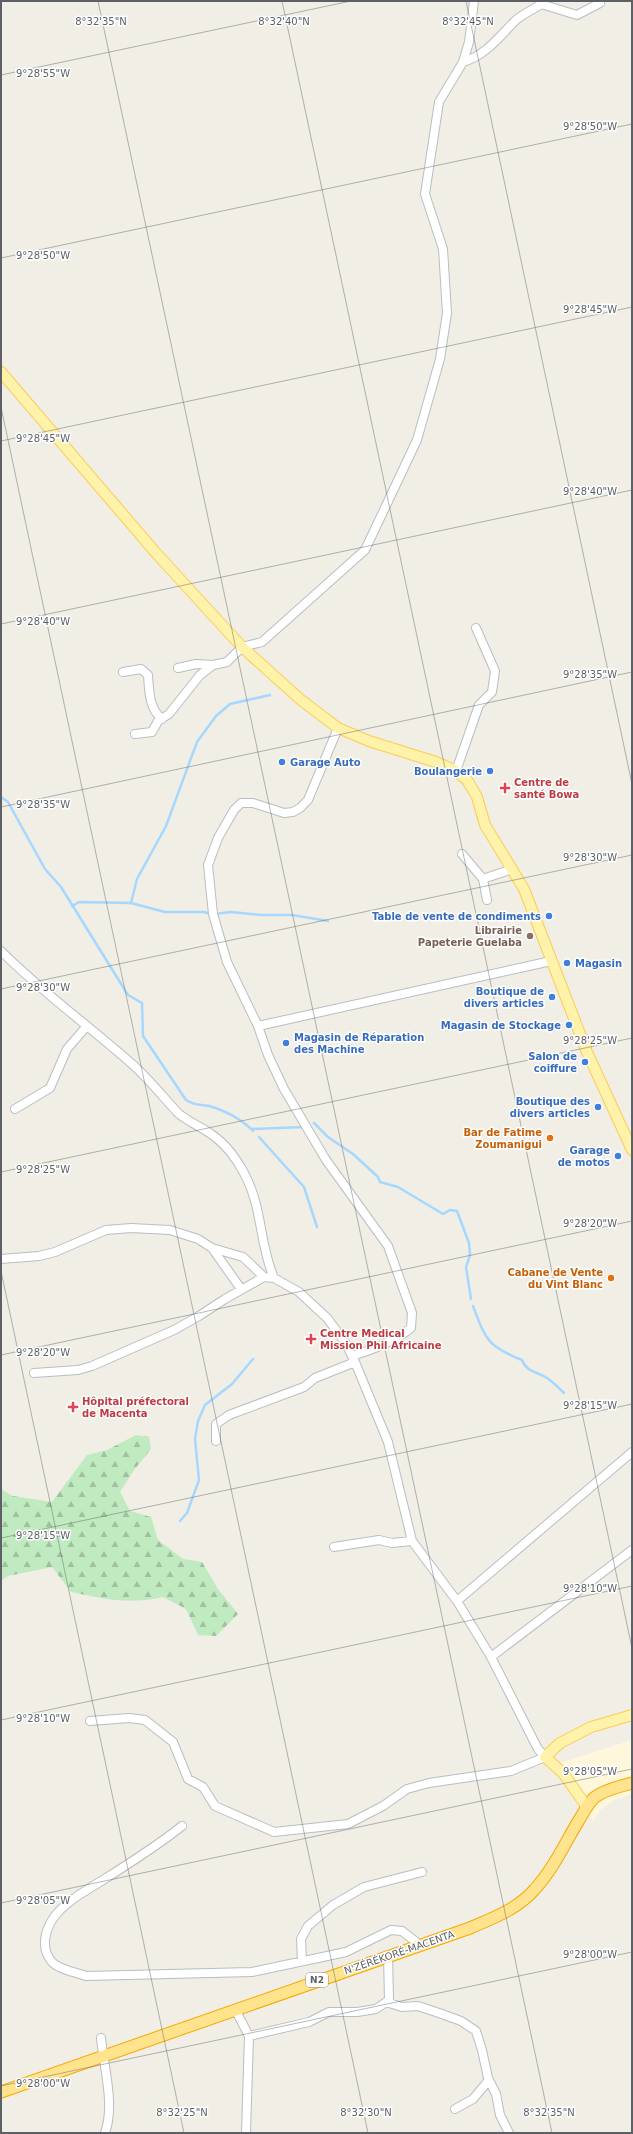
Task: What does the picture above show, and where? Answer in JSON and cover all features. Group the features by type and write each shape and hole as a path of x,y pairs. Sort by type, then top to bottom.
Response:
{"highway":[{"name":"N'ZÉRÉKORÉ-MACENTA","path":"1,2092 388,1955 470,1928 520,1904 535,1890 551,1869 587,1807 594,1798 608,1790 632,1783"}],"main road":[{"path":"1,372 156,554 242,647 301,700 338,728 369,741 436,762 456,771 467,780 477,797 485,825 524,889 588,1052 632,1150"},
{"path":"587,1807 563,1773 545,1757 560,1743 591,1727 632,1715"}],"street":[{"path":"178,668 196,664 213,665 228,662 242,647 262,642 364,550 417,440 440,359 447,313 443,249 425,194 439,102 463,62 469,42 474,1"},
{"path":"463,62 476,58 496,42 516,20 541,4 577,15 600,3"},
{"path":"456,771 479,705 492,692 495,671 476,628"},
{"path":"135,734 152,732 162,719 170,714 200,675 213,665"},
{"path":"123,672 141,669 148,674 152,704 155,714 162,719"},
{"path":"216,1441 216,1424 223,1418 304,1387 314,1378 380,1347 402,1335 411,1328 412,1313 388,1246 326,1160 274,1069 258,1026 227,962 213,914 208,865 218,838 234,810 241,803 253,803 284,813 293,812 308,800 338,728"},
{"path":"462,854 483,879 487,900"},
{"path":"483,879 512,869"},
{"path":"1,951 86,1027 134,1065 156,1086 179,1113 213,1135 228,1148 245,1173 256,1198 263,1229 267,1264 274,1278"},
{"path":"258,1026 551,961"},
{"path":"15,1109 50,1088 67,1049 86,1027"},
{"path":"1,1259 24,1258 55,1252 106,1230 131,1228 170,1230 198,1239 212,1248 242,1257 264,1278"},
{"path":"212,1248 241,1289"},
{"path":"34,1373 78,1370 92,1366 174,1330 241,1289 264,1278 274,1278 299,1292 322,1314 345,1342 354,1359 388,1442 412,1541 457,1601 491,1657 538,1750 545,1757 511,1771 429,1783 407,1789 382,1806 348,1824 274,1832 215,1806 203,1787 188,1779 172,1742 146,1720 129,1718 90,1721"},
{"path":"457,1601 632,1452"},
{"path":"334,1547 380,1540 392,1543 412,1541"},
{"path":"491,1657 632,1550"},
{"path":"182,1826 158,1845 78,1896 55,1915 47,1928 44,1942 47,1953 53,1962 62,1968 86,1976 252,1972 346,1952 391,1930 402,1931 420,1945"},
{"path":"302,1961 301,1939 308,1926 333,1905 364,1887 422,1872"},
{"path":"249,2036 309,2022 329,2012 357,2012 376,2009 389,2000 388,1955"},
{"path":"386,2002 402,2007 418,2006 461,2021 476,2031 489,2080 496,2094 500,2115 509,2133"},
{"path":"235,2009 249,2036 246,2133"},
{"path":"100,2038 109,2121 105,2133"},
{"path":"455,2109 473,2099 489,2080"}],"shaded area":[{"path":"632,1740 632,1794 614,1800 599,1811 593,1822 567,1771 560,1763"}],"green space":[{"path":"136,1435 149,1437 151,1449 134,1470 120,1492 130,1511 151,1517 158,1540 183,1559 202,1562 218,1589 238,1614 216,1636 198,1635 186,1609 163,1597 139,1601 127,1601 106,1599 71,1592 52,1567 8,1576 1,1581 1,1489 13,1496 52,1502 87,1455 107,1450"}],"waterway":[{"path":"131,903 137,879 166,826 197,742 216,716 230,704 270,695"},
{"path":"1,797 8,802 45,869 61,887 128,995 142,1003 143,1036 186,1100 195,1104 209,1106 227,1113 239,1119 253,1131"},
{"path":"72,906 79,902 131,903 165,912 204,912 211,914"},
{"path":"215,914 231,912 261,915 292,915 328,921"},
{"path":"314,1123 328,1137 353,1154 378,1177 380,1182 398,1187 443,1214 450,1210 457,1211 469,1243 470,1255 466,1267 471,1299"},
{"path":"251,1129 303,1127"},
{"path":"259,1137 304,1187 317,1227"},
{"path":"473,1306 481,1327 489,1340 495,1346 522,1360 529,1370 547,1378 564,1393"},
{"path":"180,1521 187,1513 199,1480 195,1439 198,1421 205,1405 232,1384 253,1359"}],"place":[{"name":"Garage Auto","path":"282,762"},
{"name":"Boulangerie","path":"490,771"},
{"name":"Centre de santé Bowa","path":"505,788"},
{"name":"Table de vente de condiments","path":"549,916"},
{"name":"Librairie Papeterie Guelaba","path":"530,936"},
{"name":"Magasin","path":"567,963"},
{"name":"Boutique de divers articles","path":"552,997"},
{"name":"Magasin de Stockage","path":"569,1025"},
{"name":"Magasin de Réparation des Machine","path":"286,1043"},
{"name":"Salon de coiffure","path":"585,1062"},
{"name":"Boutique des divers articles","path":"598,1107"},
{"name":"Bar de Fatime Zoumanigui","path":"550,1138"},
{"name":"Garage de motos","path":"618,1156"},
{"name":"Cabane de Vente du Vint Blanc","path":"611,1278"},
{"name":"Centre Medical Mission Phil Africaine","path":"311,1339"},
{"name":"Hôpital préfectoral de Macenta","path":"73,1407"}]}
